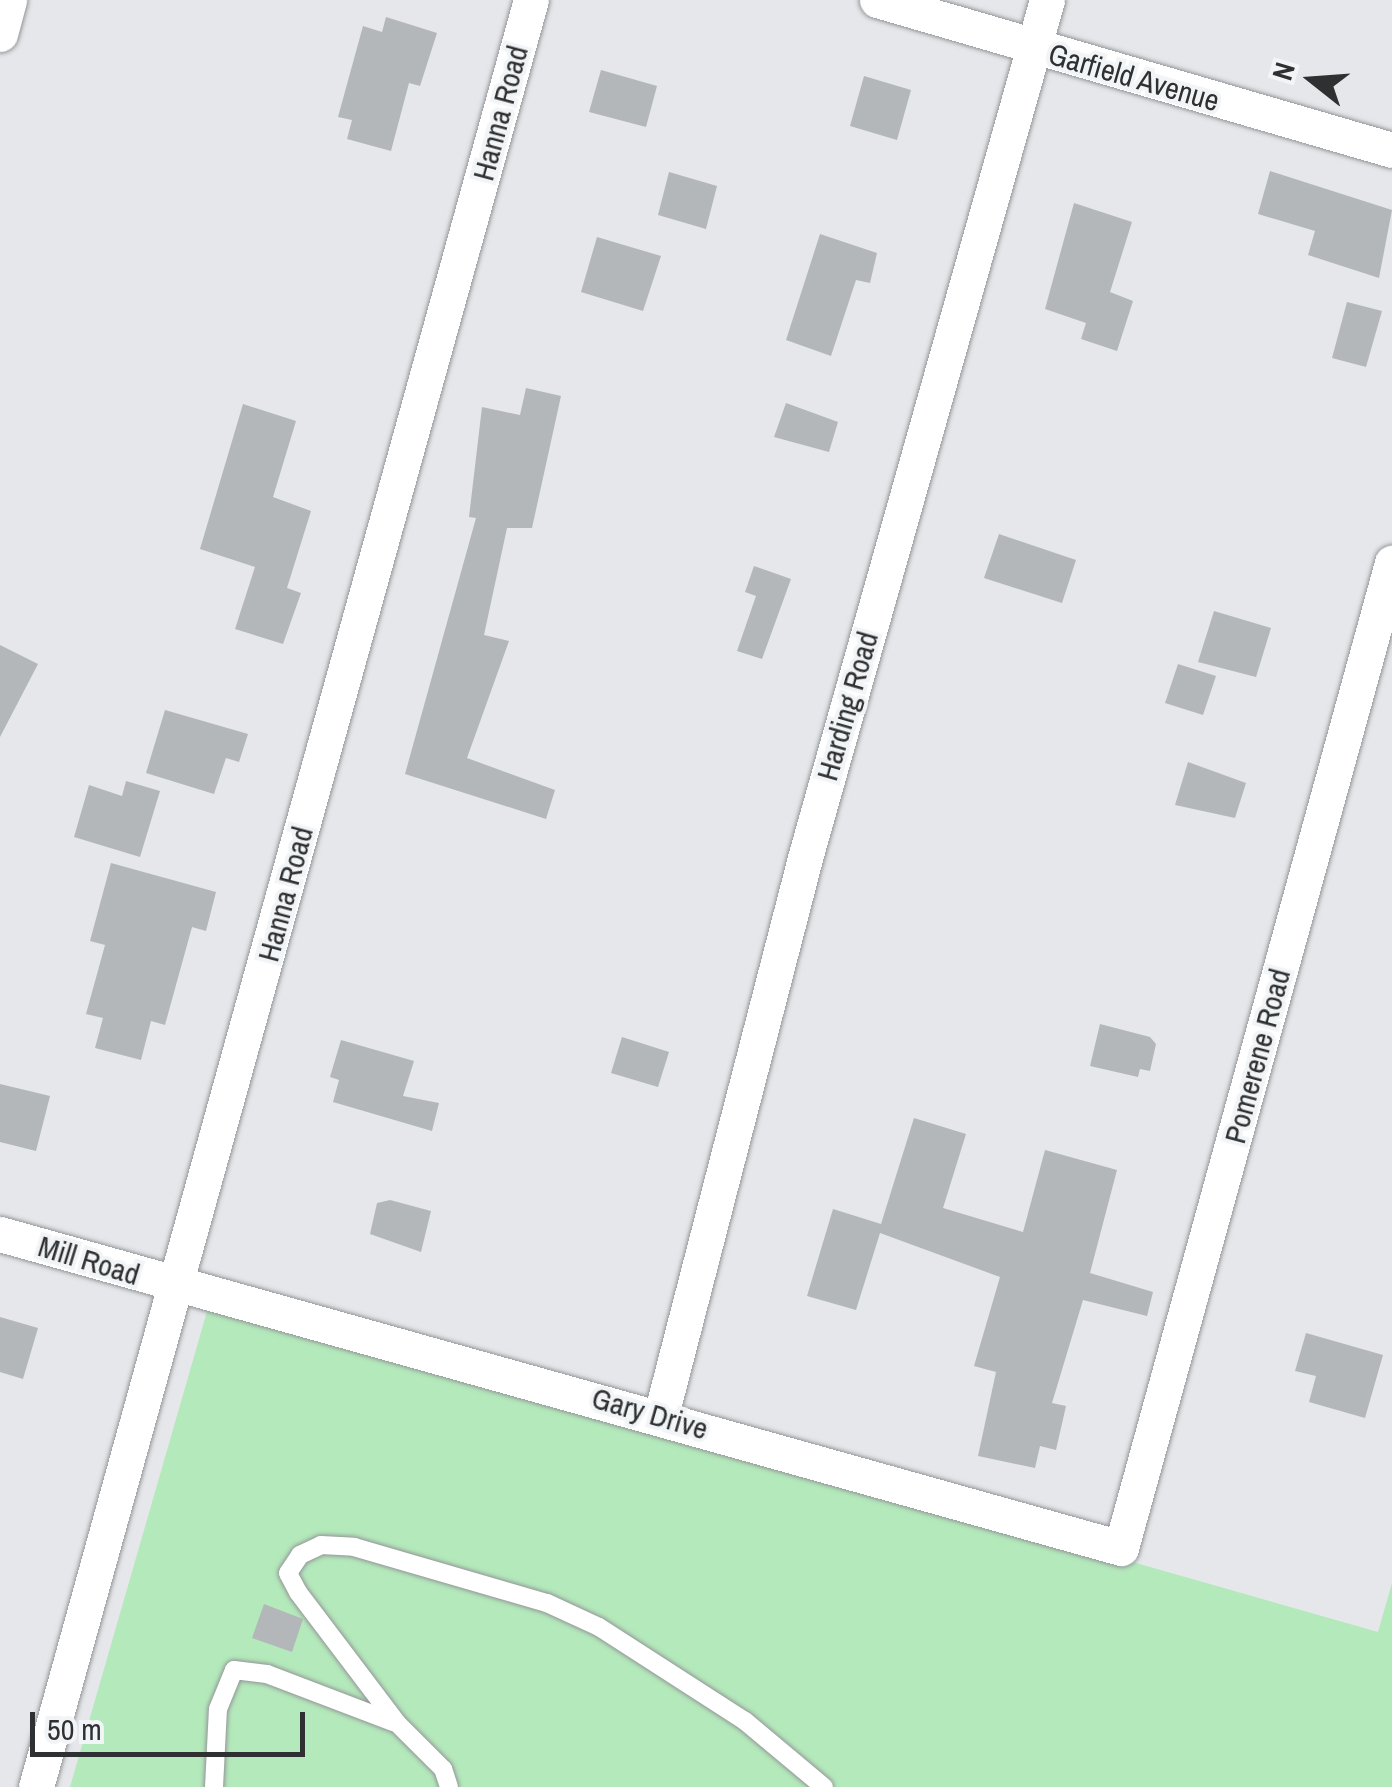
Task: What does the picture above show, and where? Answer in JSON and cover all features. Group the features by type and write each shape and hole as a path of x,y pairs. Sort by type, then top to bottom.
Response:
{"street":[{"path":"0,34 10,0"},
{"name":"Hanna Road","path":"36,1787 178,1287 531,0"},
{"name":"Garfield Avenue","path":"878,0 1033,49 1392,150"},
{"name":"Harding Road","path":"661,1416 804,858 1047,0"},
{"name":"Pomerene Road","path":"1121,1548 1392,563"},
{"name":"Mill Road","path":"0,1234 178,1287"},
{"name":"Gary Drive","path":"178,1287 227,1292 1121,1548"}],"lane":[{"path":"449,1787 443,1769 396,1723 288,1573 300,1554 321,1545 354,1548 475,1580 600,1627 744,1721 824,1787"},
{"path":"214,1787 218,1708 234,1670 267,1674 396,1723"}],"green space":[{"path":"231,1305 1378,1632 1392,1583 1392,1787 70,1787 208,1308"}],"building":[{"path":"386,17 437,33 420,86 409,83 391,151 347,139 352,120 338,117 363,26 382,32"},
{"path":"601,70 657,86 646,127 589,112"},
{"path":"864,76 911,90 897,140 850,126"},
{"path":"1270,171 1392,210 1379,278 1308,255 1315,231 1258,214"},
{"path":"669,172 717,186 706,229 658,215"},
{"path":"1074,203 1132,222 1110,292 1133,301 1117,351 1081,339 1086,323 1045,309"},
{"path":"820,234 877,253 870,283 856,280 831,356 786,340"},
{"path":"597,237 661,256 643,311 581,292"},
{"path":"1347,302 1382,311 1366,367 1332,358"},
{"path":"526,388 561,396 532,528 507,528 484,635 509,641 467,758 555,790 546,819 405,774 476,518 469,517 482,407 520,415"},
{"path":"786,403 838,422 829,452 774,437"},
{"path":"243,404 296,421 273,497 311,511 287,588 301,593 283,644 235,629 255,567 200,549"},
{"path":"999,534 1076,560 1062,603 984,578"},
{"path":"754,566 791,579 762,659 737,651 756,596 745,592"},
{"path":"1214,611 1271,628 1256,677 1198,662"},
{"path":"0,645 38,664 0,737"},
{"path":"1178,664 1216,676 1203,715 1165,703"},
{"path":"165,710 248,734 239,762 226,758 214,794 146,773"},
{"path":"1188,762 1246,783 1235,818 1175,805"},
{"path":"126,781 160,791 140,857 74,837 89,785 122,796"},
{"path":"111,863 216,892 206,931 192,927 165,1025 151,1021 141,1060 95,1048 103,1018 86,1014 105,945 90,941"},
{"path":"1100,1024 1150,1037 1156,1044 1150,1071 1140,1069 1138,1077 1090,1066"},
{"path":"622,1037 669,1052 658,1087 611,1073"},
{"path":"341,1040 414,1061 403,1096 439,1103 432,1131 333,1102 339,1080 330,1077"},
{"path":"0,1084 50,1096 36,1151 0,1142"},
{"path":"914,1118 966,1134 943,1208 1023,1232 1045,1150 1117,1170 1090,1273 1153,1292 1147,1316 1083,1300 1052,1403 1066,1406 1056,1450 1040,1446 1035,1468 978,1456 996,1372 974,1366 1000,1277 880,1233 856,1310 807,1296 833,1209 881,1224"},
{"path":"390,1200 431,1211 421,1252 370,1234 377,1203"},
{"path":"0,1317 38,1328 23,1379 0,1372"},
{"path":"1306,1333 1383,1355 1365,1418 1309,1402 1316,1376 1295,1371"},
{"path":"264,1604 303,1619 292,1652 252,1638"}]}
